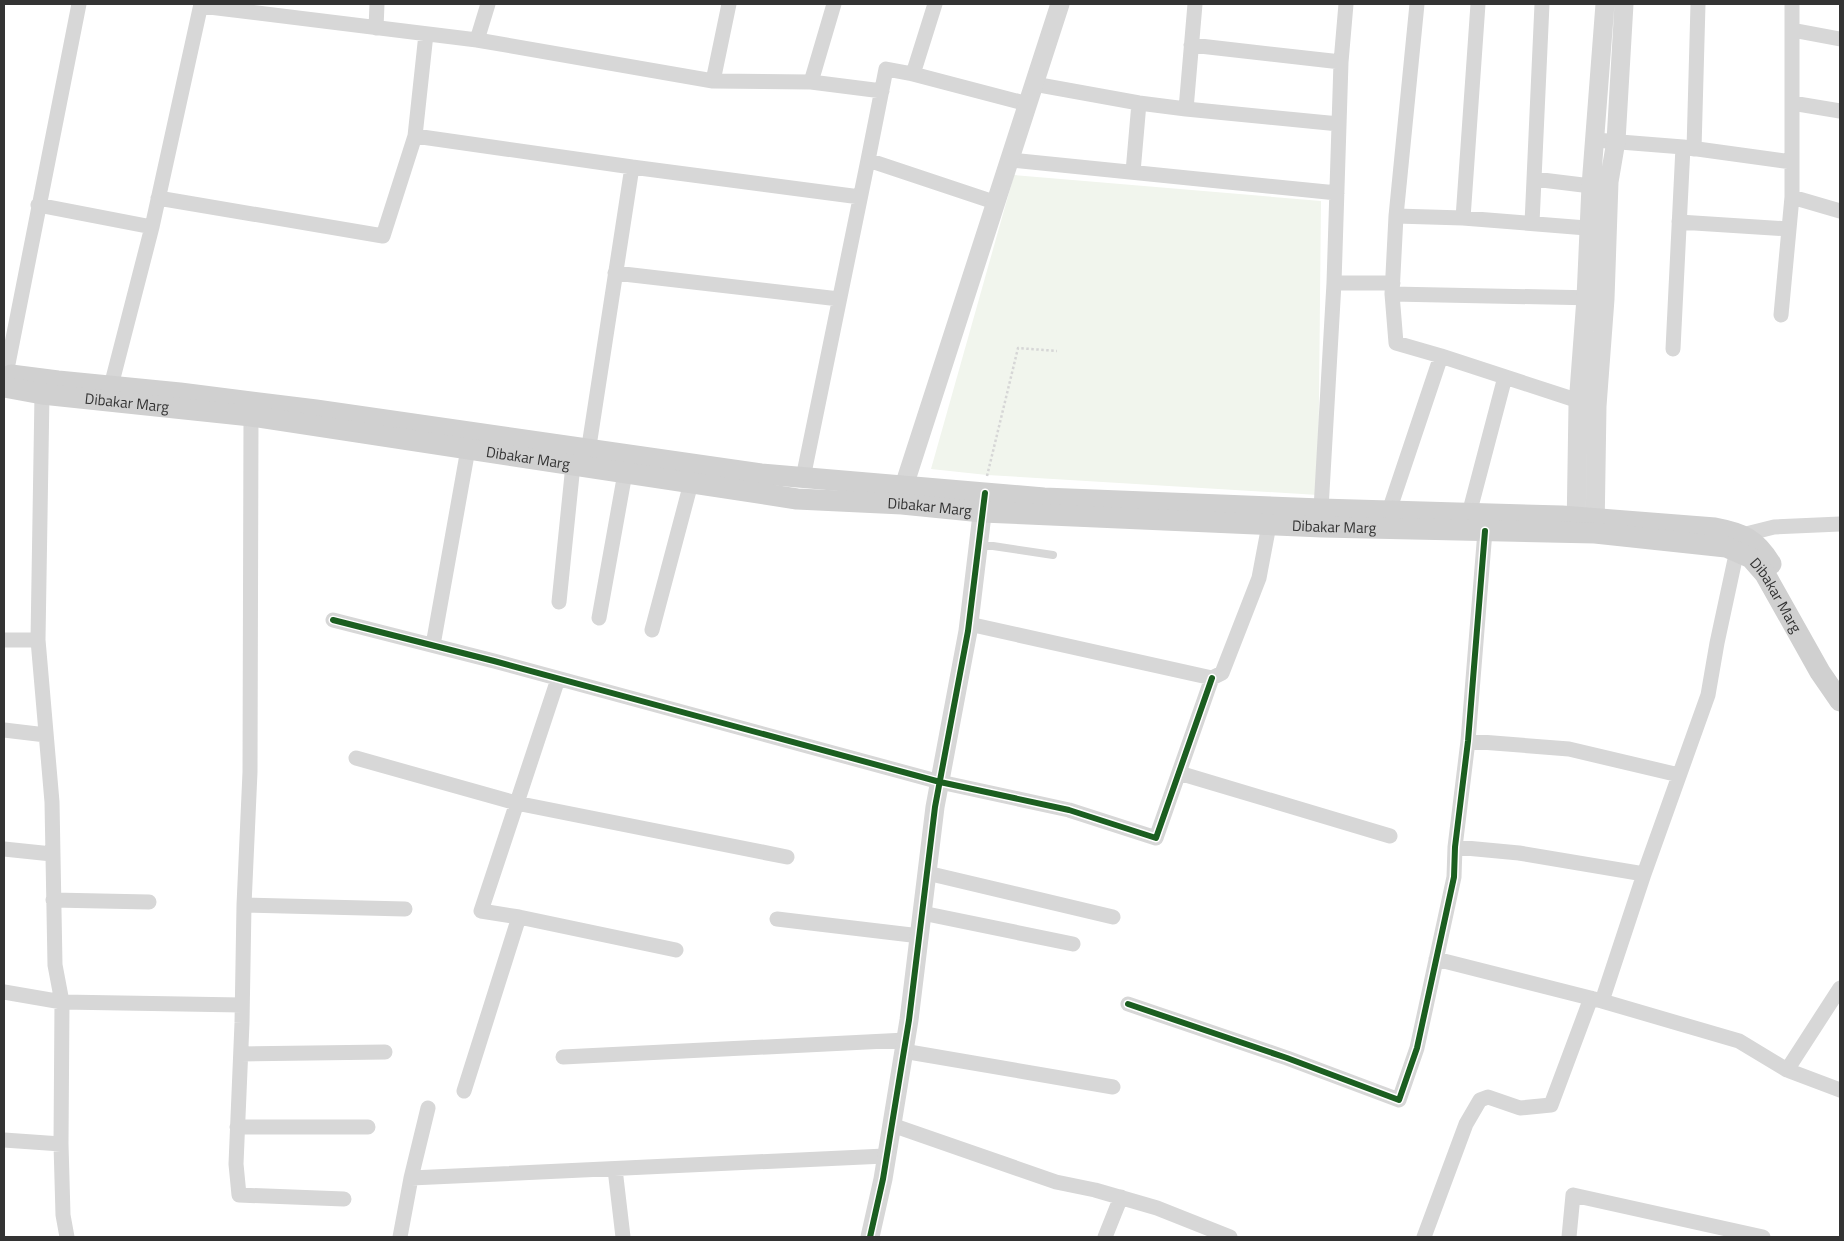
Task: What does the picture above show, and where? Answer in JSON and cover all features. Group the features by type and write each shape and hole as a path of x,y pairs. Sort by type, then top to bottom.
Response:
{"main road":[{"name":"Dibakar Marg","path":"17,383 111,386 180,392 326,411 582,461 625,473 797,499 902,504 983,503 1044,498 1469,514 1586,525 1726,547 1751,540 1765,554 1829,664 1840,679"},
{"name":"Dibakar Marg","path":"17,383 468,448 582,461 904,486 983,503 1270,525 1485,531 1586,525"},
{"name":"Dibakar Marg","path":"1740,542 1765,574 1820,672 1840,701"}],"street":[{"path":"67,1237 63,1215 61,1144 62,1002 55,965 52,802 17,383 38,205 79,4"},
{"path":"292,17 302,4"},
{"path":"376,28 377,4"},
{"path":"477,40 488,4"},
{"path":"713,81 729,4"},
{"path":"812,82 834,4"},
{"path":"913,74 935,4"},
{"path":"904,486 1060,4"},
{"path":"1186,109 1194,4"},
{"path":"1321,509 1334,283 1341,62 1346,4"},
{"path":"1417,4 1396,216 1392,288 1396,343 1597,406"},
{"path":"1463,218 1478,4"},
{"path":"1532,223 1542,4"},
{"path":"1586,525 1605,299 1598,229 1591,186 1605,4"},
{"path":"1586,525 1579,401 1586,298 1616,142 1624,4"},
{"path":"1673,349 1679,222 1689,148 1698,4"},
{"path":"1781,315 1792,197 1792,4"},
{"path":"111,386 152,227 201,5 477,40 713,81 812,82 882,91"},
{"path":"1792,30 1840,39"},
{"path":"158,198 383,236 415,136 426,34"},
{"path":"1191,45 1341,62"},
{"path":"803,478 886,69 913,74 1028,104"},
{"path":"1034,84 1140,103 1339,124"},
{"path":"1132,172 1140,103"},
{"path":"1792,103 1840,111"},
{"path":"415,136 860,197"},
{"path":"1595,140 1689,148 1792,162"},
{"path":"868,160 997,203"},
{"path":"1011,160 1337,193"},
{"path":"558,602 616,273 632,167"},
{"path":"1534,179 1591,186"},
{"path":"1792,197 1840,211"},
{"path":"38,205 152,227"},
{"path":"1396,216 1463,218 1598,229"},
{"path":"1679,222 1789,228"},
{"path":"616,273 839,299"},
{"path":"1334,283 1392,288 1605,299"},
{"path":"1583,346 1602,346"},
{"path":"1389,511 1442,356"},
{"path":"1469,514 1505,377"},
{"path":"251,416 250,772 236,1164 239,1194 344,1199"},
{"path":"433,645 468,448"},
{"path":"599,618 625,473"},
{"path":"652,630 691,483"},
{"path":"870,1237 883,1179 885,1156 905,1046 940,782 969,624 983,503"},
{"path":"1424,1237 1466,1124 1480,1100 1488,1097 1520,1108 1551,1105 1597,999 1708,695 1717,643 1740,542 1774,527 1840,524"},
{"path":"969,624 1212,678 1222,673 1258,578 1270,525"},
{"path":"1128,1004 1287,1058 1399,1100 1417,1048 1454,877 1455,847 1468,740 1485,531"},
{"path":"333,620 433,645 940,782 1069,810 1156,838 1212,678"},
{"path":"4,640 38,640"},
{"path":"558,679 481,911 519,917 676,950"},
{"path":"4,730 46,735"},
{"path":"1468,740 1569,749 1679,775"},
{"path":"356,758 516,803 787,857"},
{"path":"1179,773 1390,836"},
{"path":"1455,847 1519,853 1644,874"},
{"path":"4,849 52,854"},
{"path":"927,873 1113,917"},
{"path":"53,900 149,902"},
{"path":"244,905 405,909"},
{"path":"922,913 1074,944"},
{"path":"464,1090 519,917"},
{"path":"777,920 920,936"},
{"path":"1436,959 1597,999 1739,1041 1787,1070 1840,1090"},
{"path":"1787,1070 1834,1010 1840,988"},
{"path":"4,992 62,1002 242,1005"},
{"path":"563,1057 905,1046 1114,1087"},
{"path":"241,1054 385,1052"},
{"path":"400,1237 411,1178 428,1108"},
{"path":"892,1125 1056,1182 1095,1190 1157,1208 1230,1237"},
{"path":"238,1127 368,1127"},
{"path":"4,1140 61,1144"},
{"path":"411,1178 885,1156"},
{"path":"615,1168 623,1237"},
{"path":"1570,1237 1573,1195 1763,1237"},
{"path":"1105,1237 1121,1197"}],"lane":[{"path":"978,546 993,546 1054,555"}],"path":[{"path":"983,503 987,474 1018,348 1057,351"}],"shaded area":[{"path":"1014,175 1321,201 1318,495 987,475 931,469"}],"cycle path":[{"path":"870,1237 883,1179 909,1020 935,807 968,631 985,493"},
{"path":"1128,1004 1287,1058 1399,1100 1417,1048 1454,877 1455,847 1468,741 1485,531"},
{"path":"333,620 494,661 940,782 1069,810 1156,838 1212,678"}]}
